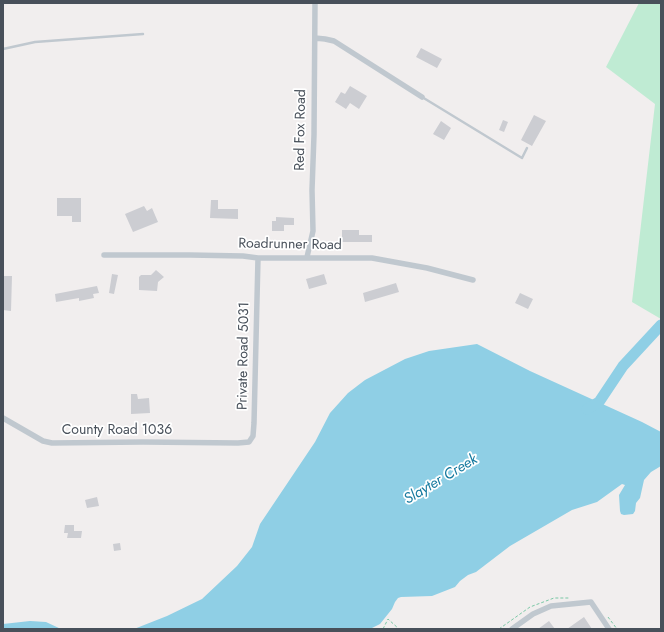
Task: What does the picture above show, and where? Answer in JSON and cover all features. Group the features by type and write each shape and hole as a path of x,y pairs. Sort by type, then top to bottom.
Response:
{"street":[{"name":"Red Fox Road","path":"307,257 313,231 312,190 315,3"},
{"path":"315,38 325,38 334,42 422,97"},
{"name":"Roadrunner Road","path":"104,255 198,255 243,256 258,258 372,258 421,267 473,280"},
{"name":"Private Road 5031","path":"238,443 249,442 254,432 258,258"},
{"name":"County Road 1036","path":"3,418 48,442 238,443"},
{"path":"512,629 533,614 552,606 591,602 609,629"}],"lane":[{"path":"3,49 35,42 143,34"},
{"path":"422,97 522,158 527,148"}],"path":[{"path":"383,629 388,619 399,629"}],"green space":[{"path":"639,3 661,3 661,319 632,302 655,104 606,67"}],"water":[{"path":"477,344 530,371 661,432 661,466 651,472 644,480 640,498 636,503 633,514 621,514 619,495 625,485 622,484 597,502 572,510 510,546 476,572 468,575 455,587 432,596 398,598 392,609 380,624 370,629 134,629 167,616 202,599 237,566 252,547 260,524 315,442 330,413 348,393 365,380 405,359 429,351"},
{"path":"30,621 46,622 61,629 3,629 3,624"}],"building":[{"path":"421,48 442,59 437,68 416,57"},
{"path":"350,86 367,96 359,109 350,103 346,109 335,102 341,92 345,94"},
{"path":"534,115 546,121 532,146 521,140"},
{"path":"503,120 508,122 504,132 499,130"},
{"path":"441,121 451,128 444,140 433,134"},
{"path":"57,198 81,198 81,222 72,222 72,216 57,216"},
{"path":"211,200 218,200 218,209 238,209 238,219 210,218"},
{"path":"144,206 147,211 152,208 158,222 133,232 125,214"},
{"path":"276,217 294,218 294,225 284,225 284,231 272,231 272,221 276,221"},
{"path":"342,230 359,230 359,235 372,235 372,242 342,242"},
{"path":"156,270 164,277 158,282 157,291 139,290 139,277 141,275 151,275"},
{"path":"112,274 118,275 114,294 109,293"},
{"path":"324,274 327,284 309,289 306,279"},
{"path":"3,276 12,276 11,311 3,310"},
{"path":"396,283 399,292 365,302 363,293"},
{"path":"97,286 99,293 93,294 94,298 79,301 79,298 56,302 55,294"},
{"path":"520,293 533,299 528,309 515,303"},
{"path":"131,394 137,394 138,399 149,398 150,413 131,414"},
{"path":"97,497 99,506 87,508 85,500"},
{"path":"65,525 74,525 74,531 82,531 81,538 67,538 68,533 64,533"},
{"path":"120,543 121,550 114,551 113,544"},
{"path":"584,617 592,629 567,629"},
{"path":"549,621 555,629 538,629"}],"waterway":[{"name":"Slayter Creek","path":"587,409 599,402 623,366 661,325"}]}
